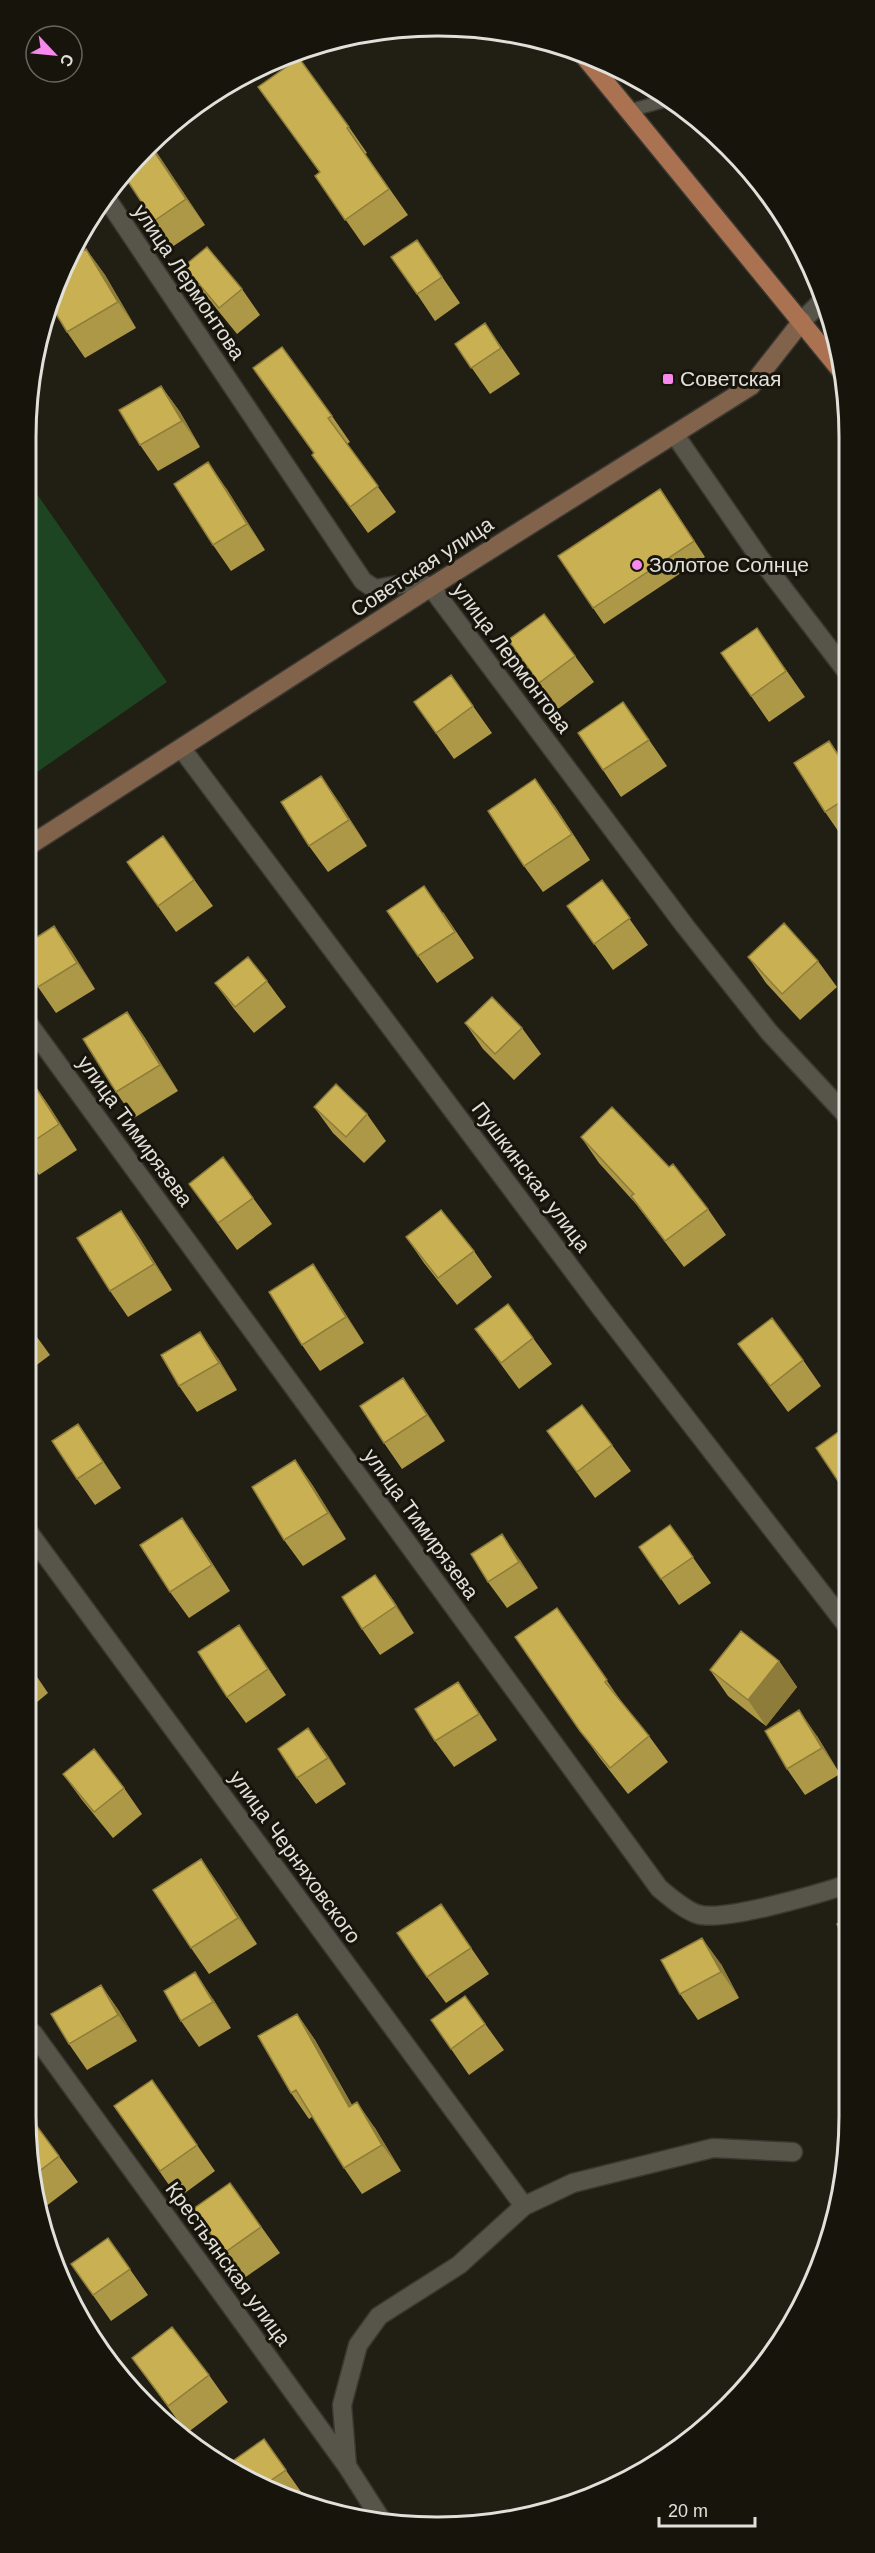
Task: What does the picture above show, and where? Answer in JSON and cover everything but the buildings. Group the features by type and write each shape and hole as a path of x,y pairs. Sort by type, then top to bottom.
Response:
{"main road":[{"path":"594,68 830,356"}],"street":[{"name":"улица Лермонтова","path":"111,205 363,581 375,589 414,582 431,587 685,926 769,1032 839,1106"},
{"name":"Советская улица","path":"36,841 431,587 751,386 802,321 817,306"},
{"path":"675,435 759,557 839,663"},
{"name":"Пушкинская улица","path":"182,749 601,1308 839,1614"},
{"name":"улица Тимирязева","path":"36,1034 659,1888 677,1903 698,1915 722,1916 811,1896 839,1887"},
{"name":"улица Черняховского","path":"36,1542 524,2206"},
{"name":"Крестьянская улица","path":"36,2036 347,2466 377,2512"},
{"path":"347,2466 342,2405 358,2345 380,2316 459,2265 524,2206 573,2183 713,2148 793,2152"}],"lane":[{"path":"628,111 659,103"}],"green space":[{"path":"36,492 167,682 36,773"}],"place":[{"name":"Советская","path":"668,379"},
{"name":"Золотое Солнце","path":"637,565"}]}
